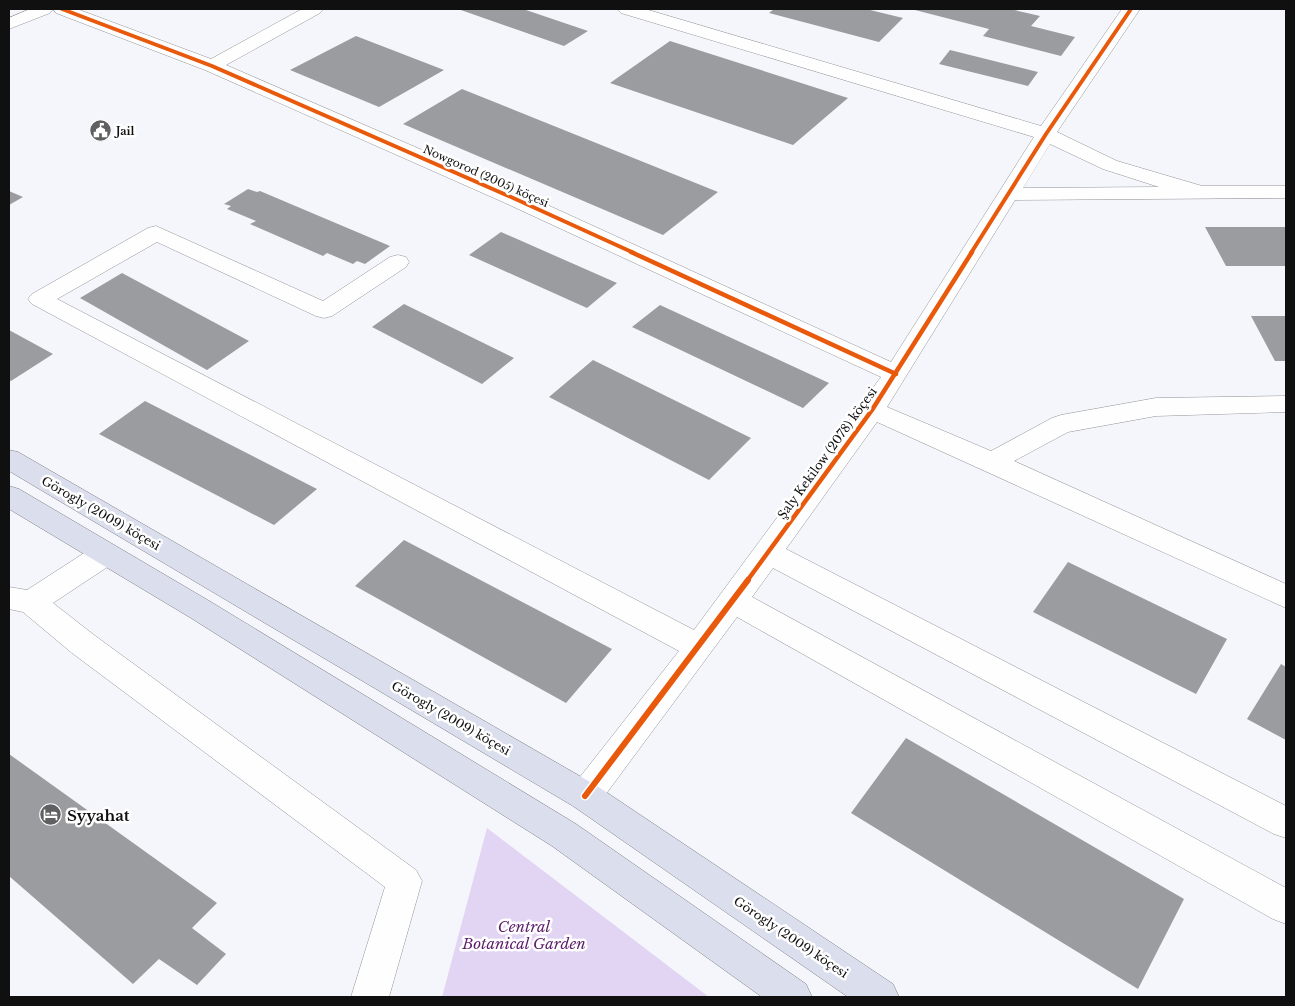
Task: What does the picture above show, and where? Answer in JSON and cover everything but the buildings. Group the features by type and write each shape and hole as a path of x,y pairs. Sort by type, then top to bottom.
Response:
{"main road":[{"name":"Görogly (2009) köçesi","path":"9,459 586,796 880,997"},
{"path":"9,496 201,610 564,835 793,997"}],"street":[{"path":"9,24 44,9"},
{"name":"Nowgorod (2005) köçesi","path":"62,9 212,66 511,197 896,374"},
{"path":"212,66 314,9"},
{"path":"627,9 1046,134 1110,165 1202,193"},
{"name":"Şaly Kekilow (2078) köçesi","path":"586,796 872,410 1010,194 1046,134 1131,9"},
{"path":"1010,194 1286,192"},
{"path":"398,262 324,311 156,233 40,299 698,647"},
{"path":"992,462 1061,424 1156,407 1286,404"},
{"path":"872,410 992,462 1286,597"},
{"path":"767,552 1286,823"},
{"path":"105,554 20,600 83,644 404,881 370,997"},
{"path":"732,600 1286,907"}],"green space":[{"name":"Central Botanical Garden","path":"487,828 709,997 442,997"}],"cycle path":[{"path":"62,9 212,66 511,197 896,374"},
{"path":"585,796 699,647 872,410 1046,134 1131,9"}],"place":[{"name":"Jail","path":"100,131"},
{"name":"Syyahat","path":"51,815"}]}
